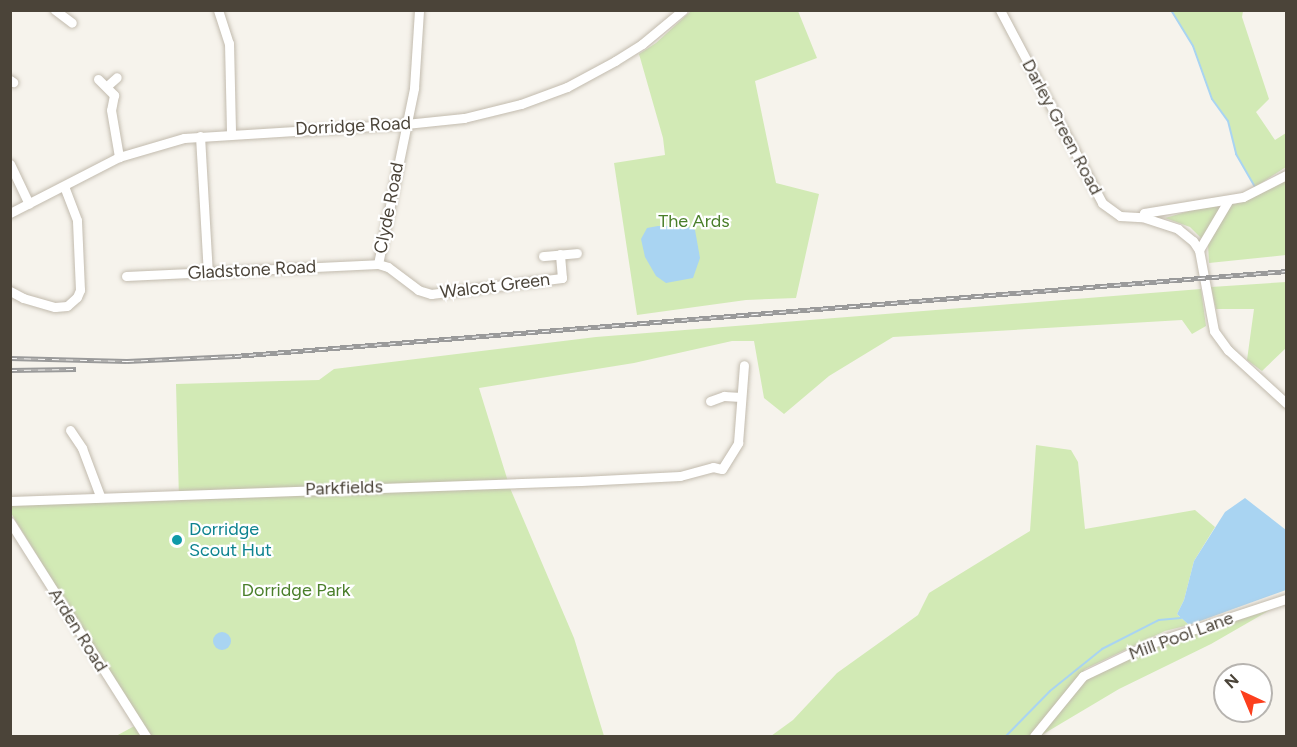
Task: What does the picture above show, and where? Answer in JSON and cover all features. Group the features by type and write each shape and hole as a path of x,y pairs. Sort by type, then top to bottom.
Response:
{"street":[{"path":"55,10 72,23"},
{"path":"218,10 229,43 231,134"},
{"name":"Clyde Road","path":"378,264 417,60 419,10"},
{"name":"Dorridge Road","path":"10,213 119,157 174,140 200,136 406,124 464,118 521,104 567,87 642,44 683,10"},
{"name":"Darley Green Road","path":"1000,10 1102,203 1120,216 1142,217 1178,229 1194,241 1199,250"},
{"path":"107,86 117,77"},
{"path":"98,79 114,94 111,110 119,157"},
{"path":"200,136 208,273"},
{"path":"10,164 29,204"},
{"path":"1142,217 1144,213 1228,201 1263,188 1287,175"},
{"path":"10,291 23,298 55,307 67,306 77,297 80,290 77,220 64,186"},
{"path":"1228,201 1199,250 1214,331 1228,350 1287,403"},
{"path":"543,256 577,253"},
{"name":"Walcot Green","path":"378,264 388,267 418,290 431,294 562,278 560,254"},
{"name":"Gladstone Road","path":"126,276 378,264"},
{"name":"Parkfields","path":"10,501 100,496 510,484 682,475 713,467 722,469 738,443 741,397 745,380 744,364"},
{"path":"710,401 724,396 741,397"},
{"path":"70,430 82,448 100,496"},
{"name":"Arden Road","path":"10,522 146,736"},
{"name":"Mill Pool Lane","path":"1034,736 1083,676 1152,643 1287,599"}],"green space":[{"name":"The Ards","path":"691,11 798,11 817,58 755,81 776,183 819,194 796,298 746,300 637,315 614,163 665,155 663,138 639,54 656,43"},
{"path":"1171,11 1243,11 1242,17 1269,99 1256,112 1275,140 1286,133 1286,167 1255,187 1236,154 1228,121 1212,99 1193,46"},
{"path":"1286,178 1286,255 1209,263 1208,245 1190,227 1165,218 1210,205 1235,204"},
{"path":"1286,282 1286,348 1262,371 1247,360 1254,309 1216,309 1211,287"},
{"name":"Dorridge Park","path":"1201,289 1206,326 1192,334 1182,320 893,337 829,376 784,414 764,398 754,341 732,341 634,363 479,388 510,488 574,638 604,736 116,736 140,723 11,513 10,505 179,500 176,384 319,380 334,369 596,337"},
{"path":"1036,445 1071,450 1078,462 1085,529 1195,510 1215,527 1194,561 1184,600 1177,614 1189,625 1165,631 1085,669 1029,736 771,736 793,720 837,673 918,615 929,593 1030,531"},
{"path":"1270,610 1211,644 1119,689 1040,736 1085,679 1151,647"}],"water":[{"path":"686,226 695,230 700,258 693,278 666,283 656,276 645,257 641,239 647,228"},
{"path":"1245,498 1286,530 1286,590 1189,625 1177,614 1184,600 1194,561 1225,512"},
{"path":"218,632 226,632 231,637 229,648 218,650 213,645 213,637"}],"waterway":[{"path":"1171,10 1193,46 1212,99 1228,121 1236,154 1255,187"},
{"path":"1006,736 1050,691 1102,649 1159,620 1181,618"}],"railway":[{"path":"10,358 127,361 235,356 1286,271"},
{"path":"10,370 76,369"}],"place":[{"name":"Dorridge Scout Hut","path":"177,540"}]}
